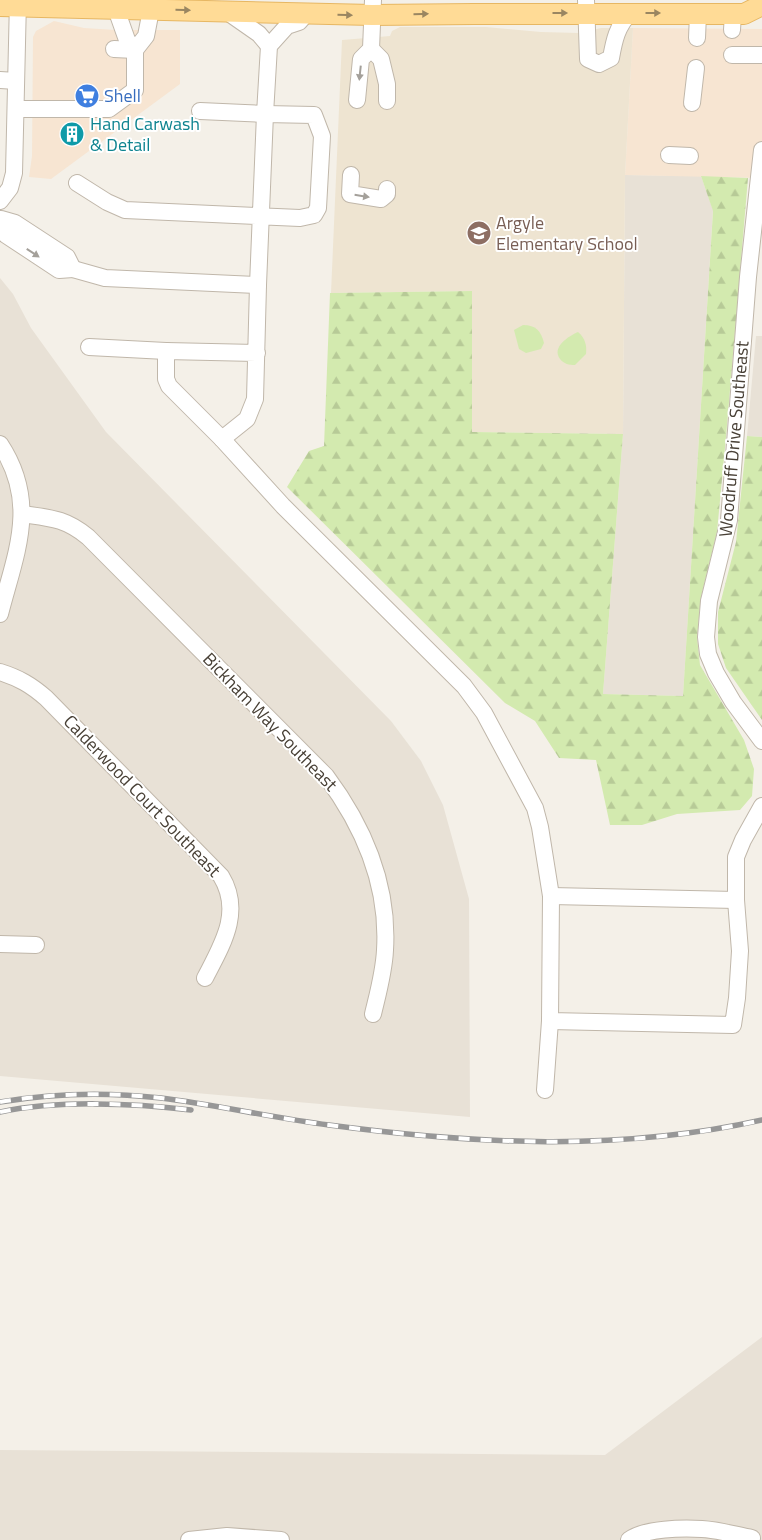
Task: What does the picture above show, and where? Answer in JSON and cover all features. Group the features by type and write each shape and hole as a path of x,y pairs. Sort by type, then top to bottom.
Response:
{"main road":[{"path":"12,4 306,14 373,8 586,7 630,13 698,14 732,22 762,5"}],"street":[{"path":"0,201 10,188 14,172 16,109 8,81 12,4"},
{"path":"586,7 588,59 599,64 611,58 618,28 630,13"},
{"path":"357,100 361,59 371,49 373,8"},
{"path":"116,9 127,40 135,50"},
{"path":"16,109 47,102 109,109 135,90 135,50 146,36 152,10"},
{"path":"226,12 259,34 268,46"},
{"path":"222,439 247,419 255,399 268,46 287,26 299,22 306,14"},
{"path":"697,38 698,14"},
{"path":"114,49 135,50"},
{"path":"371,49 381,59 387,84 387,101"},
{"path":"732,54 762,56"},
{"path":"692,103 696,68"},
{"path":"77,183 107,202 126,210 300,218 314,216 318,208 322,136 314,116 200,112"},
{"name":"Woodruff Drive Southeast","path":"762,150 748,277 730,520 709,601 706,637 708,654 716,673 733,702 762,740"},
{"path":"669,155 690,156"},
{"path":"351,175 350,194 381,199 387,194 387,189"},
{"path":"0,219 6,235 60,270 73,269 105,278 258,285"},
{"path":"89,348 257,353"},
{"path":"166,351 166,379 169,386 222,439 283,506 464,686 484,713 534,808 545,850 551,896 550,1021 545,1090"},
{"path":"0,444 11,463 22,498 20,538 0,614"},
{"name":"Bickham Way Southeast","path":"22,514 59,519 77,528 88,537 326,776 337,790 362,831 382,894 385,950 383,971 373,1014"},
{"name":"Calderwood Court Southeast","path":"0,672 31,685 46,698 221,876 227,885 230,924 221,948 205,978"},
{"path":"550,1021 733,1025 740,951 736,900 736,857 742,840 762,806"},
{"path":"551,896 736,900"},
{"path":"0,944 36,945"},
{"path":"629,1540 641,1534 657,1531 704,1529 753,1539"},
{"path":"189,1540 227,1536 281,1540"}],"shaded area":[{"path":"54,21 84,28 180,30 180,84 51,179 29,177 32,156 33,37 36,31"},
{"name":"Argyle Elementary School","path":"400,27 486,27 579,33 601,28 633,28 625,175 623,434 472,432 472,291 331,293 342,40 390,36 392,31"},
{"path":"633,28 762,29 762,178 625,175"},
{"path":"625,175 701,176 713,210 683,696 603,694 623,434"},
{"path":"0,278 13,294 31,328 106,432 391,721 421,761 443,805 469,899 470,1117 0,1076"},
{"path":"756,336 762,336 762,437 747,436"},
{"path":"762,1337 762,1540 0,1540 0,1450 605,1455"}],"green space":[{"path":"701,176 748,178 717,532 701,597 697,637 700,665 744,740 754,769 752,796 740,810 677,814 642,825 610,825 596,760 559,758 535,721 505,703 287,487 309,451 324,446 330,293 472,291 472,432 623,434 603,694 683,696 713,211"},
{"path":"523,325 531,326 539,332 544,343 541,349 526,353 519,349 514,330"},
{"path":"578,332 585,342 586,354 575,365 567,364 558,355 559,346 570,336"},
{"path":"747,436 762,437 762,720 726,668 718,644 718,612 736,542"}],"railway":[{"path":"0,1102 60,1095 101,1094 141,1096 383,1132 437,1137 546,1142 654,1137 762,1120"},
{"path":"0,1112 70,1104 120,1104 191,1110"}],"place":[{"name":"Shell","path":"87,96"},
{"name":"Hand Carwash & Detail","path":"72,134"},
{"name":"Argyle Elementary School","path":"479,233"}]}
